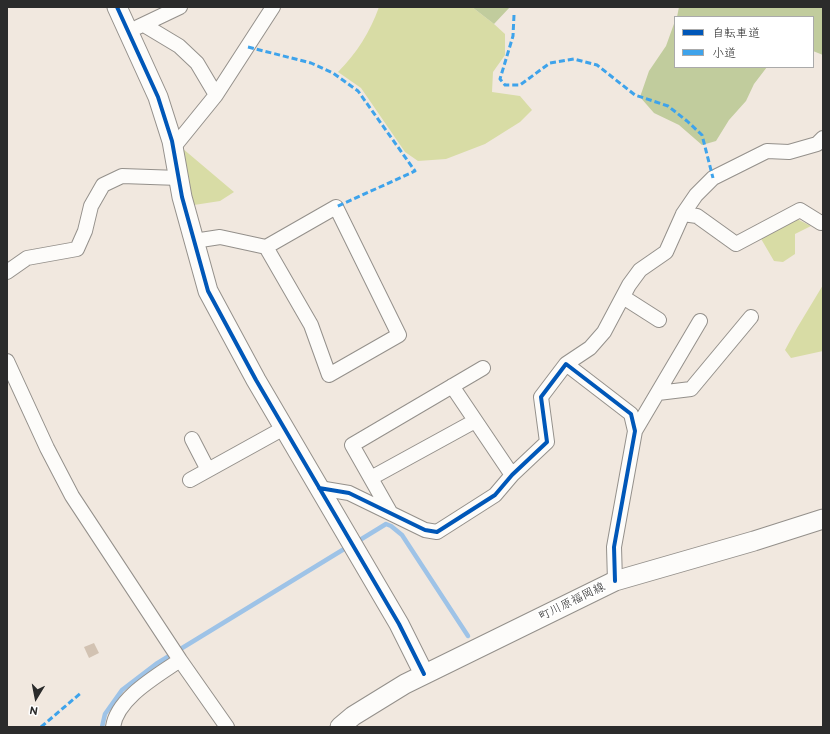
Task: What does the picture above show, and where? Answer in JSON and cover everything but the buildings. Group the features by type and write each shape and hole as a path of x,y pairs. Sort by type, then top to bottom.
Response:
{"street":[{"path":"117,7 136,28 158,97 172,148 194,241 208,291 284,428 399,624 424,674"},
{"path":"136,28 180,7"},
{"path":"172,148 216,95 273,7"},
{"path":"136,28 179,46 197,63 216,95"},
{"path":"320,488 350,493 425,530 437,532 495,495 512,475 547,442 541,397 566,364 590,348 604,332 640,270 666,252 683,214 696,195 713,178 767,151 789,152 817,144 823,138"},
{"path":"7,272 27,258 77,250 85,231 91,206 103,185 122,176 179,178"},
{"path":"194,241 220,237 266,247 336,207 399,335 329,376 311,325 266,247"},
{"path":"683,214 697,216 736,244 800,210 821,223 823,222"},
{"path":"623,297 659,320"},
{"path":"658,393 691,389 750,317"},
{"path":"615,581 614,547 635,432 700,321"},
{"path":"7,361 47,448 72,496 180,660 227,727"},
{"path":"566,364 630,414 635,432"},
{"path":"390,512 352,445 483,368"},
{"path":"452,386 512,475"},
{"path":"370,478 475,420"},
{"path":"190,480 284,428"},
{"path":"192,439 208,470"},
{"name":"町川原福岡線","path":"340,727 354,716 405,684 615,581 754,541 823,519"},
{"path":"113,727 114,721 124,702 151,680 180,660"}],"green space":[{"path":"379,7 472,7 505,34 505,55 493,72 492,92 520,96 532,110 520,122 485,144 446,159 418,161 405,152 361,88 338,72 362,42"},
{"path":"472,7 510,7 494,24"},
{"path":"679,7 823,7 823,55 814,51 814,16 677,16"},
{"path":"674,24 674,68 766,68 754,84 746,101 729,120 716,141 702,145 679,125 654,113 640,97 649,71 666,46"},
{"path":"182,148 234,192 220,201 194,205"},
{"path":"793,217 811,226 795,234 795,254 783,262 774,261 760,237"},
{"path":"823,285 823,351 791,358 785,350"}],"waterway":[{"path":"355,543 386,524 402,535 468,636"},
{"path":"102,727 105,714 122,690 156,664 349,546"}],"marked path":[{"path":"514,15 513,36 500,79 505,85 520,85 550,63 574,59 597,65 635,95 668,106 702,135 713,178"},
{"path":"248,47 311,63 333,73 358,91 415,171 336,207"},
{"path":"41,727 82,692"}],"cycle path":[{"path":"117,7 158,97 172,141 182,197 208,291 256,380 399,624 424,674"},
{"path":"319,488 349,493 425,530 437,532 495,495 512,475 547,442 541,397 566,364 631,414 635,431 614,547 615,581"}]}
